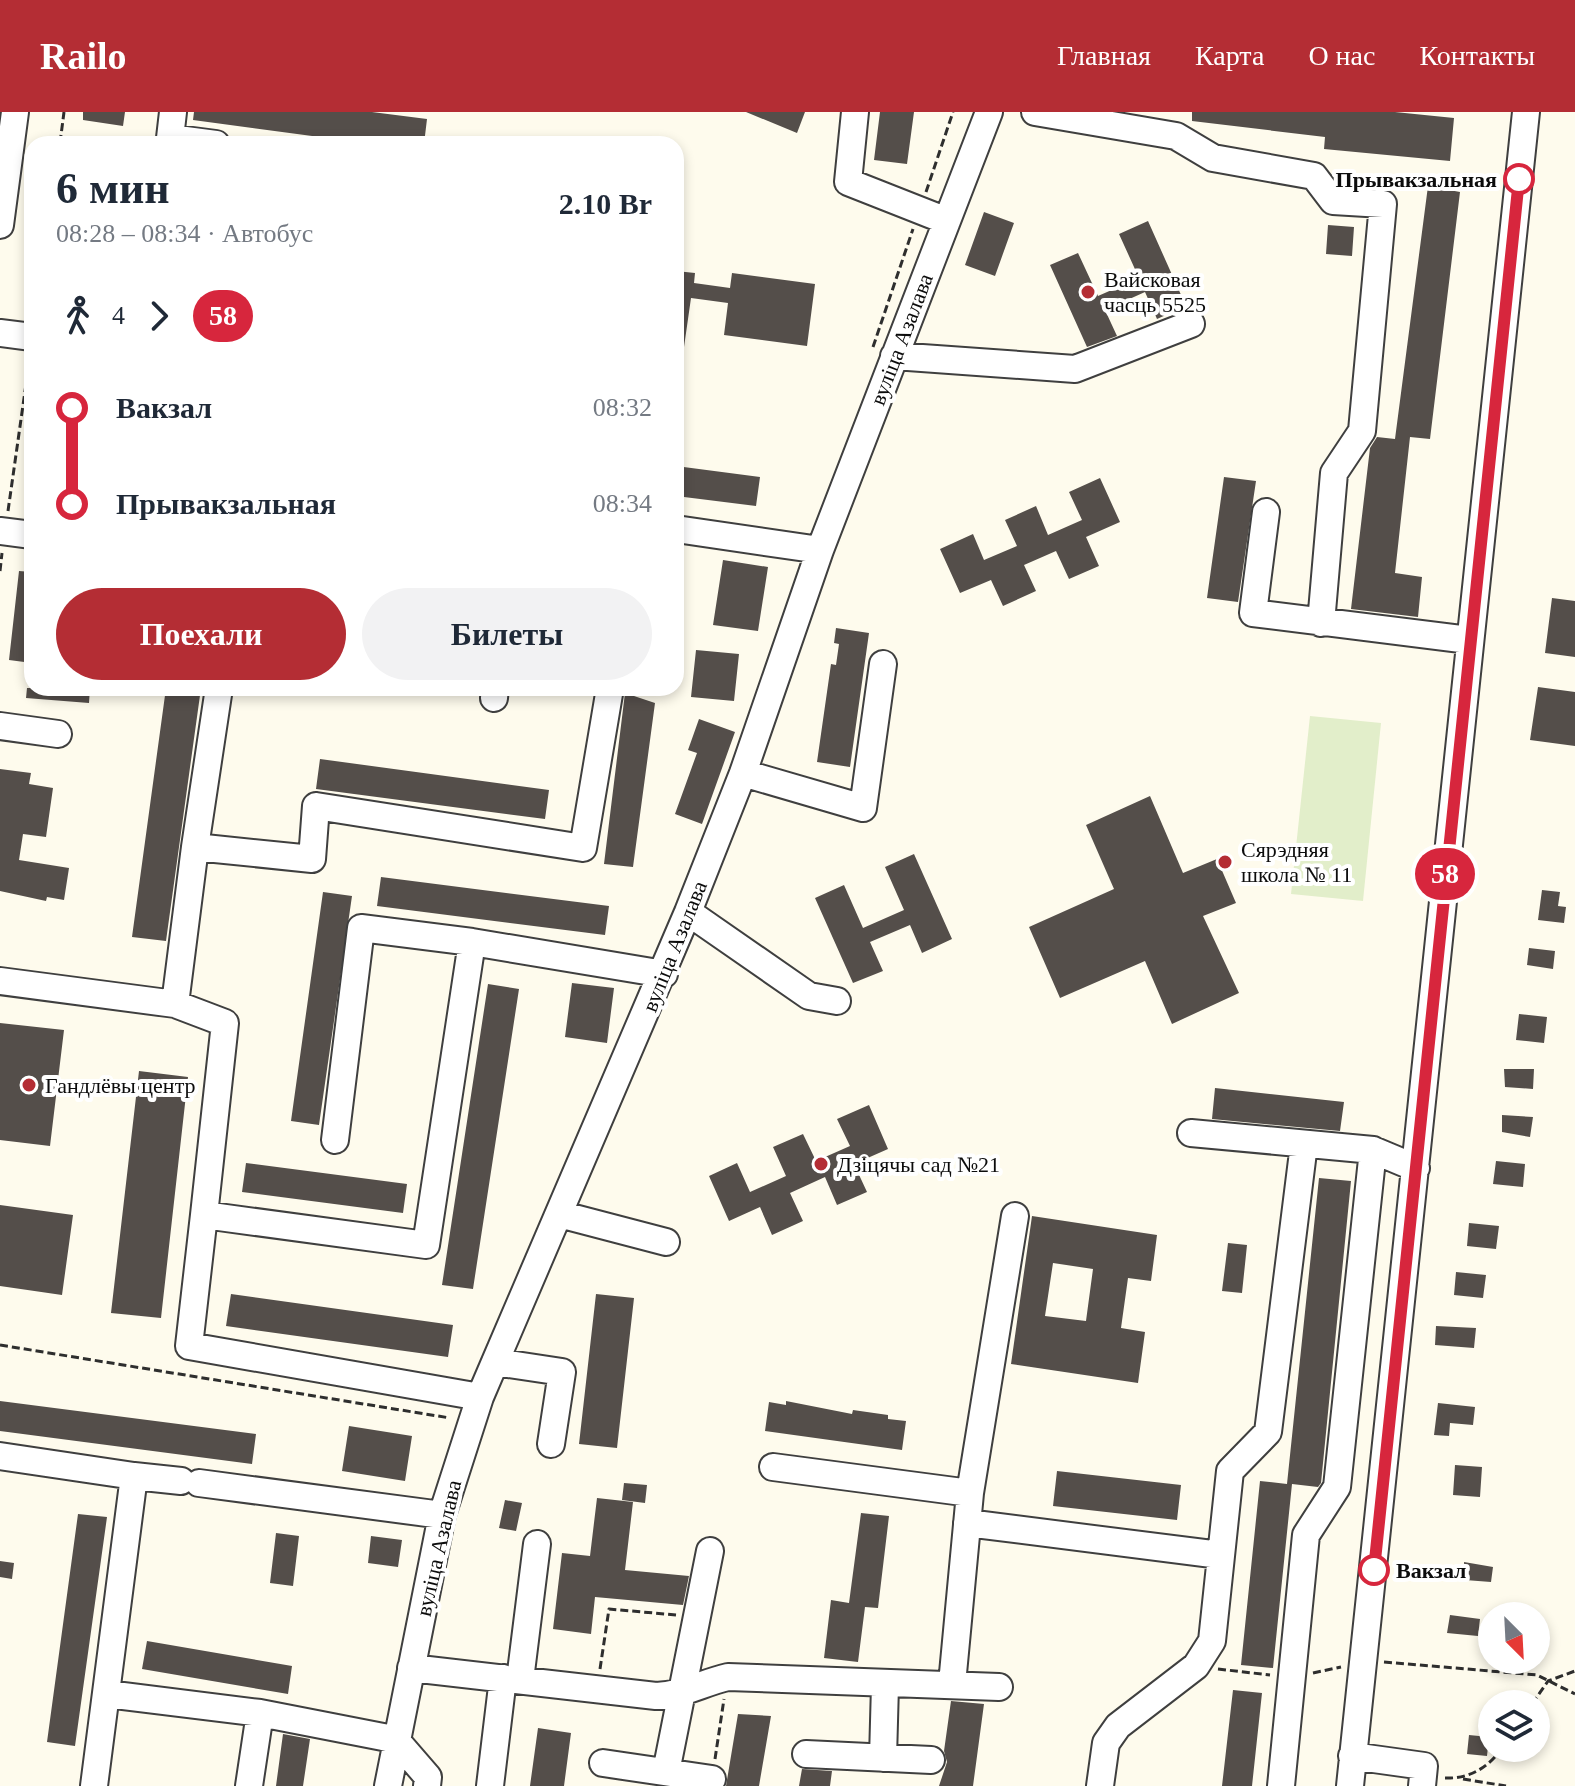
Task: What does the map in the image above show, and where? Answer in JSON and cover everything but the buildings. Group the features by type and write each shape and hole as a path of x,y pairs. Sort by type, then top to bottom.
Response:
{"street":[{"path":"0,225 14,142 15,112"},
{"path":"855,112 848,182 947,221"},
{"name":"вуліца Азалава","path":"388,1786 442,1515 480,1397 664,974 743,773 820,550 989,112"},
{"path":"1035,112 1176,136 1213,158 1314,176 1333,201 1383,204 1362,431 1334,473 1321,623"},
{"path":"1350,1786 1526,112"},
{"path":"894,356 1075,369 1191,324"},
{"path":"0,333 24,336"},
{"path":"1266,512 1253,613 1469,640"},
{"path":"3,527 24,533"},
{"path":"684,530 820,550"},
{"path":"743,773 863,808 883,664"},
{"path":"175,1004 218,696"},
{"path":"195,847 312,859 316,806 583,848 609,696"},
{"path":"0,726 58,734"},
{"path":"688,912 809,996 837,1001"},
{"path":"335,1140 361,928 472,942 664,974"},
{"path":"204,1215 426,1245 472,942"},
{"path":"0,981 175,1004 225,1023 189,1346 480,1397"},
{"path":"1191,1133 1373,1150 1416,1168"},
{"path":"1100,1786 1106,1743 1118,1726 1196,1666 1212,1641 1230,1471 1268,1432 1304,1144"},
{"path":"1281,1786 1306,1535 1337,1487 1373,1150"},
{"path":"559,1214 666,1242"},
{"path":"952,1684 970,1493 1015,1216"},
{"path":"495,1362 562,1372 551,1444"},
{"path":"0,1456 442,1515"},
{"path":"773,1467 970,1493"},
{"path":"94,1786 134,1476"},
{"path":"967,1523 1220,1555"},
{"path":"490,1786 537,1544"},
{"path":"666,1772 710,1551"},
{"path":"411,1668 681,1695 703,1682 728,1677 999,1687"},
{"path":"883,1758 885,1685"},
{"path":"107,1694 260,1713 396,1740 428,1777 427,1786"},
{"path":"249,1786 260,1713"},
{"path":"806,1754 931,1760"},
{"path":"1352,1756 1423,1776"},
{"path":"603,1763 712,1779"}],"path":[{"path":"61,136 64,112"},
{"path":"3,527 24,394"},
{"path":"0,1345 456,1419"},
{"path":"597,1689 609,1609 696,1617"},
{"path":"1365,1662 1405,1662 1537,1675 1575,1694"},
{"path":"1542,1690 1548,1681 1575,1671"},
{"path":"712,1779 728,1677"},
{"path":"1463,1779 1490,1762"},
{"path":"1423,1776 1506,1786"}],"green space":[{"path":"1310,716 1381,723 1363,901 1291,894"}],"bus line":[{"name":"58","path":"1374,1570 1519,179"}],"place":[{"name":"Прывакзальная","path":"1519,179"},
{"name":"Вайсковая часць 5525","path":"1088,292"},
{"name":"Сярэдняя школа № 11","path":"1225,862"},
{"name":"Гандлёвы центр","path":"29,1085"},
{"name":"Дзіцячы сад №21","path":"821,1164"},
{"name":"Вакзал","path":"1374,1570"}]}
